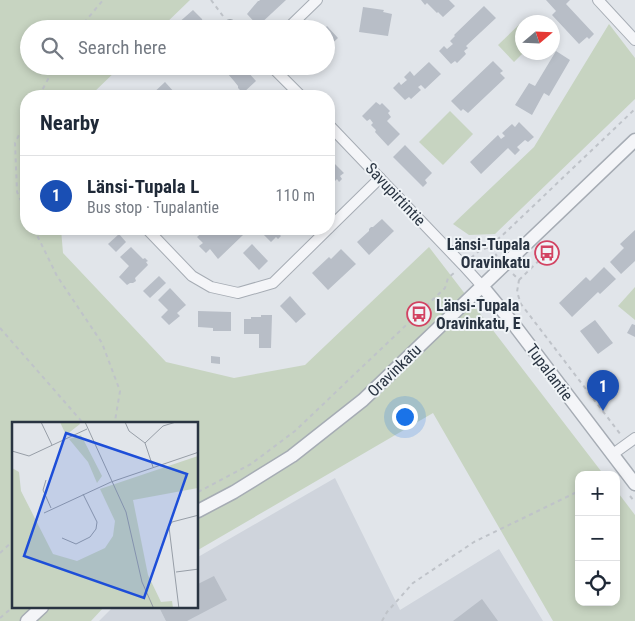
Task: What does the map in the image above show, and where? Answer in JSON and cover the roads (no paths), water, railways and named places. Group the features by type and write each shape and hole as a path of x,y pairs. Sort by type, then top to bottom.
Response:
{"street":[{"path":"297,20 317,0"},
{"path":"598,0 635,40"},
{"path":"281,75 295,90"},
{"name":"Savupirtintie","path":"335,131 482,286"},
{"name":"Oravinkatu","path":"199,510 234,492 292,456 364,400 635,140"},
{"path":"335,221 380,178"},
{"path":"153,235 192,276 211,287 238,293 273,283 321,235"},
{"name":"Tupalantie","path":"482,286 515,326 635,484"},
{"path":"613,454 631,440"},
{"path":"27,621 41,608"}],"place":[{"name":"Länsi-Tupala Oravinkatu","path":"547,253"},
{"name":"Länsi-Tupala Oravinkatu, E","path":"419,314"},
{"name":"Länsi-Tupala L","path":"603,411"}]}
